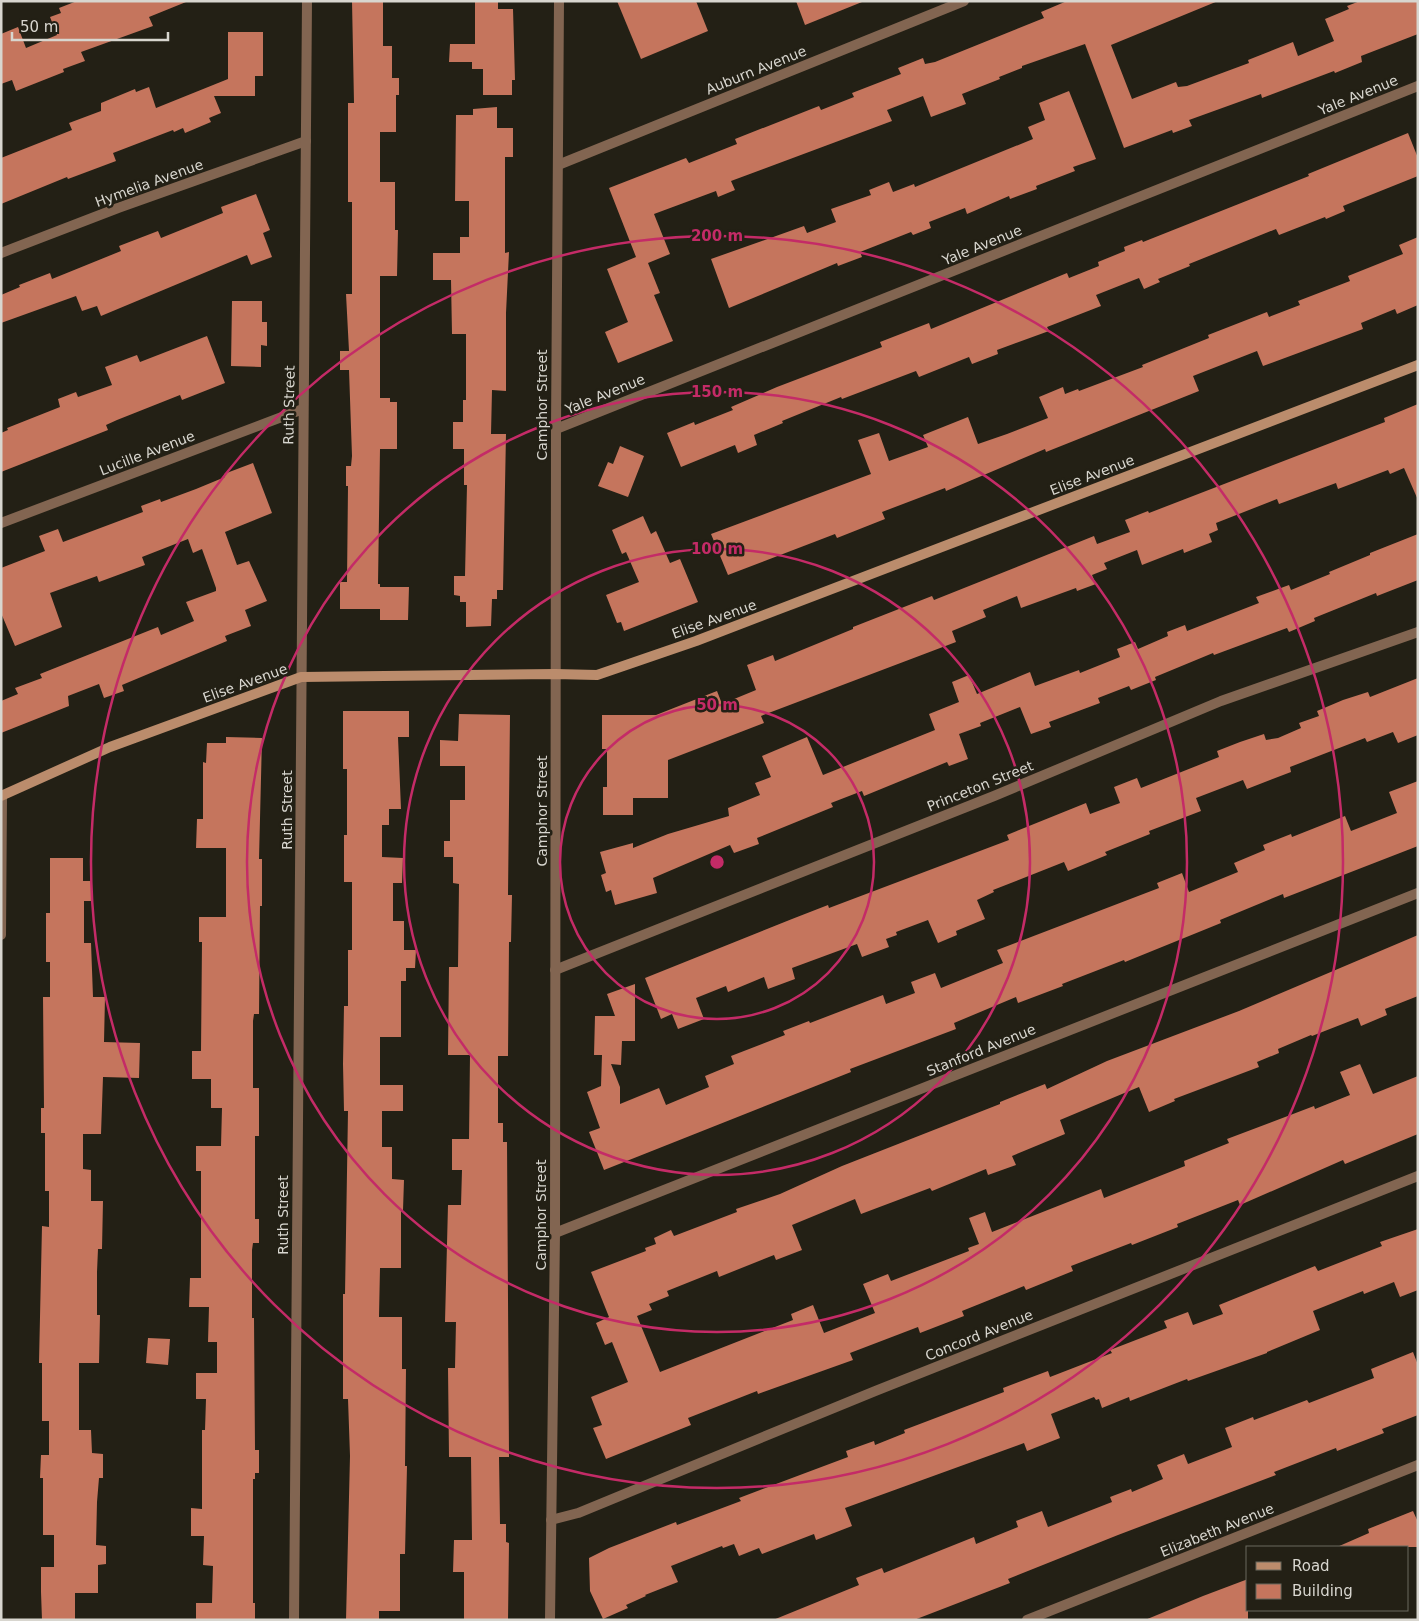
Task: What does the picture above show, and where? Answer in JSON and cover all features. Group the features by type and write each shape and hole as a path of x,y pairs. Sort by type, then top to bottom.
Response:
{"street":[{"name":"Ruth Street","path":"294,1620 302,678 302,409 308,1"},
{"name":"Camphor Street","path":"550,1620 555,1233 555,674 559,1"},
{"name":"Auburn Avenue","path":"558,165 964,1"},
{"name":"Yale Avenue","path":"556,429 1418,86"},
{"name":"Hymelia Avenue","path":"1,252 306,141"},
{"name":"Elise Avenue","path":"2,796 110,747 302,678 597,675 687,644 1418,365"},
{"name":"Lucille Avenue","path":"1,523 302,409"},
{"name":"Princeton Street","path":"555,970 994,796 1221,701 1418,632"},
{"path":"1,935 2,796"},
{"name":"Stanford Avenue","path":"555,1233 1418,893"},
{"name":"Concord Avenue","path":"551,1520 578,1513 875,1391 1418,1176"},
{"name":"Elizabeth Avenue","path":"1027,1620 1418,1465"}],"building":[{"path":"77,1 186,2 149,17 153,26 81,52 85,61 63,69 64,72 16,91 12,80 1,84 1,34 18,27 26,48 57,35 50,17 61,13 59,8"},
{"path":"352,1 383,1 383,46 392,46 392,78 399,78 399,95 396,95 396,132 380,132 380,182 395,182 395,230 398,230 397,276 380,276 380,398 390,398 390,402 397,402 397,449 380,449 378,584 380,584 380,587 409,587 408,620 380,620 380,609 340,609 340,582 347,582 348,486 346,486 346,466 351,466 352,456 349,370 340,370 340,351 349,351 346,294 352,294 352,202 348,202 348,103 354,103"},
{"path":"475,1 498,1 498,9 513,9 515,80 512,80 512,95 483,95 483,69 472,69 472,62 449,62 450,44 475,44"},
{"path":"617,1 696,1 708,31 641,59"},
{"path":"796,1 862,1 862,2 805,25"},
{"path":"1067,1 1218,1 1111,45 1132,99 1176,82 1178,87 1187,86 1249,63 1248,60 1293,42 1298,56 1334,41 1325,19 1349,9 1347,6 1360,1 1418,1 1418,34 1361,56 1362,62 1335,73 1334,71 1262,98 1261,94 1189,120 1192,126 1173,133 1172,130 1124,148 1085,44 1022,66 1022,68 999,77 1000,79 962,94 966,104 931,117 923,96 887,110 892,121 731,181 735,190 718,197 716,191 654,214 670,254 648,263 660,293 654,295 673,341 618,363 605,332 628,322 607,269 636,257 609,188 686,158 689,163 737,144 735,139 819,106 821,110 854,97 852,93 901,74 898,68 923,58 925,64 935,62 1044,18 1041,12"},
{"path":"228,32 263,32 263,76 255,76 255,96 214,96 221,113 209,118 211,122 185,133 183,128 174,132 173,130 113,153 116,161 68,179 67,177 1,204 1,158 72,130 69,123 101,111 101,103 135,89 136,92 149,87 156,108 228,79"},
{"path":"1069,91 1096,159 1073,167 1075,171 1036,186 1037,189 1010,199 1009,196 967,214 965,208 929,222 931,228 913,235 911,232 860,252 862,257 838,266 837,263 729,308 711,259 804,226 807,233 836,222 831,209 871,195 869,190 889,182 893,192 914,184 915,187 1033,139 1028,127 1045,120 1039,103"},
{"path":"497,107 497,128 513,128 513,157 505,157 505,253 509,252 506,313 506,391 492,390 491,434 506,434 503,590 497,590 497,599 492,599 491,626 466,627 466,602 460,602 460,596 454,595 454,576 465,576 467,485 464,485 464,449 453,449 453,422 463,422 463,400 466,400 466,334 452,334 451,280 433,280 433,253 460,253 460,237 469,237 469,201 455,201 456,115 473,115 473,109"},
{"path":"1408,133 1418,158 1418,176 1343,206 1345,211 1279,235 1276,229 1189,264 1190,266 1158,279 1160,282 1144,289 1139,278 1096,295 1101,306 1047,327 1049,331 997,350 998,354 972,364 969,357 919,377 916,371 842,399 841,397 782,421 783,423 754,435 757,445 738,453 735,445 681,467 667,433 694,422 695,425 733,410 731,407 777,387 882,347 880,342 929,323 931,329 1067,273 1069,278 1099,266 1098,262 1125,251 1124,247 1142,240 1143,242 1309,176 1308,174"},
{"path":"256,194 270,230 263,233 272,257 251,265 247,255 101,316 97,306 82,311 76,296 1,323 1,295 20,287 19,285 50,273 52,279 121,251 119,246 158,231 161,238 223,213 221,207"},
{"path":"1418,237 1418,305 1397,314 1395,309 1361,323 1363,329 1263,366 1257,351 1193,376 1199,391 1046,452 1045,449 946,491 945,488 882,512 885,519 837,538 835,534 728,575 711,534 871,474 858,440 879,433 889,461 928,447 923,435 968,417 978,444 1007,434 1048,418 1039,397 1063,387 1065,394 1078,389 1079,391 1143,367 1142,365 1209,338 1208,335 1267,312 1269,317 1300,305 1298,301 1350,281 1348,276 1403,254 1399,245"},
{"path":"232,301 262,301 262,322 267,322 267,346 261,345 261,367 231,366"},
{"path":"207,336 225,383 182,400 180,395 117,420 106,425 108,430 1,472 1,433 8,430 7,428 60,407 58,399 76,392 78,397 112,385 105,367 137,355 140,362"},
{"path":"1418,404 1418,500 1404,468 1390,474 1388,470 1338,489 1336,483 1279,504 1277,499 1216,523 1218,530 1209,534 1212,542 1184,553 1183,549 1142,565 1137,550 1104,563 1107,569 1092,575 1096,584 1077,591 1076,588 1021,608 1017,596 983,610 986,617 952,631 956,642 761,716 764,723 668,760 668,798 633,798 633,815 603,815 603,787 607,787 607,749 602,749 602,715 656,715 717,691 722,704 756,690 747,665 773,655 775,661 853,629 853,627 932,596 934,600 1094,536 1097,544 1130,532 1125,520 1148,511 1149,513 1385,422 1384,418"},
{"path":"620,446 644,456 628,497 598,486 608,462 613,464"},
{"path":"253,463 272,513 225,532 237,565 249,561 267,601 245,610 251,626 225,636 227,641 122,685 124,691 104,698 99,684 68,696 69,706 1,733 1,701 18,694 15,688 42,678 40,674 158,627 161,635 194,621 186,602 216,591 216,588 202,549 193,553 188,539 142,557 145,565 99,582 97,576 50,593 62,627 15,646 1,613 1,568 45,551 39,536 58,529 63,542 143,512 141,506 160,499 161,502 196,489 225,477 224,474"},
{"path":"643,516 651,534 656,531 670,563 680,559 698,602 624,631 621,622 617,623 606,595 639,582 626,552 622,554 612,530"},
{"path":"1418,534 1418,580 1377,596 1376,593 1314,618 1315,621 1289,632 1287,628 1214,655 1213,653 1155,677 1156,680 1131,690 1129,686 1098,698 1100,703 1049,722 1051,727 1031,734 1020,707 980,723 981,726 959,734 968,759 949,766 947,762 864,796 862,791 831,803 833,807 757,838 759,844 734,853 730,845 653,878 657,893 615,905 611,890 606,892 601,875 606,873 600,852 633,843 633,848 668,834 729,816 728,808 760,795 755,783 771,777 762,756 807,737 823,775 935,730 929,714 959,702 952,682 969,675 977,694 1030,672 1035,686 1079,670 1080,673 1120,657 1117,649 1135,642 1138,649 1168,636 1167,632 1185,625 1187,631 1259,603 1256,597 1289,585 1291,590 1330,574 1329,572 1370,555 1370,553"},
{"path":"1418,678 1418,735 1398,743 1393,732 1367,742 1365,738 1290,767 1291,772 1247,789 1243,780 1196,798 1201,811 1149,831 1150,834 1105,852 1107,855 1068,871 1064,862 993,890 994,892 977,900 985,919 956,931 957,935 938,943 928,920 896,932 897,935 886,939 889,947 862,957 857,944 792,968 795,979 768,989 764,977 728,992 726,986 696,998 704,1019 678,1029 672,1014 661,1019 645,978 828,905 829,908 1009,840 1007,835 1086,803 1090,814 1120,803 1114,787 1137,778 1141,788 1219,757 1217,751 1240,742 1264,734 1266,740 1278,738 1301,728 1299,723 1319,716 1317,711 1343,700 1368,692 1370,697"},
{"path":"343,711 409,711 409,737 398,737 401,809 389,809 389,825 382,825 382,857 403,858 402,883 393,883 393,921 404,921 404,950 416,950 415,968 406,968 406,981 401,981 401,1037 380,1037 380,1085 403,1085 403,1111 382,1111 382,1147 392,1147 392,1179 404,1180 403,1210 401,1210 401,1268 380,1268 379,1317 402,1317 402,1369 406,1369 405,1466 407,1466 405,1554 400,1554 400,1611 379,1611 379,1620 346,1620 350,1456 348,1399 343,1399 343,1294 345,1294 348,1111 344,1111 343,1064 344,1006 348,1006 348,950 352,950 352,882 344,882 344,835 347,835 347,769 343,769"},
{"path":"459,714 510,715 508,895 512,895 511,942 509,942 508,1056 498,1056 498,1123 503,1123 503,1142 507,1142 509,1457 499,1457 500,1524 506,1524 506,1542 509,1543 508,1620 464,1620 464,1572 453,1572 454,1540 472,1540 471,1457 449,1457 448,1368 455,1368 456,1322 445,1322 448,1205 461,1205 462,1170 452,1170 452,1139 469,1139 470,1055 448,1055 449,967 458,967 459,884 453,883 453,857 444,857 444,841 450,841 450,800 465,800 465,766 440,766 440,740 458,741"},
{"path":"226,737 262,738 259,859 262,859 262,906 260,906 259,1014 254,1014 253,1021 253,1088 259,1088 259,1136 255,1136 255,1219 259,1219 259,1243 253,1243 252,1250 255,1450 259,1450 259,1473 255,1473 255,1479 253,1479 253,1603 255,1603 255,1620 196,1620 196,1603 212,1603 213,1566 203,1565 204,1536 191,1536 191,1508 202,1509 202,1430 205,1430 206,1399 196,1399 196,1373 217,1373 217,1342 208,1342 209,1307 189,1307 190,1278 201,1278 201,1171 196,1171 196,1146 221,1146 222,1108 211,1108 211,1079 192,1079 192,1051 201,1051 202,942 199,942 199,917 226,917 226,848 196,848 197,819 203,819 203,762 206,763 207,743 226,743"},
{"path":"1418,781 1418,846 1284,898 1283,894 1220,920 1221,923 1125,962 1124,960 1062,984 1063,986 1018,1003 1016,997 954,1023 956,1029 850,1069 851,1072 604,1170 589,1132 600,1128 587,1092 601,1086 602,1055 594,1055 595,1016 615,1016 607,994 635,984 635,1041 622,1041 621,1065 611,1064 620,1087 620,1104 659,1088 666,1105 709,1087 705,1076 734,1064 731,1056 785,1035 783,1031 809,1021 810,1023 883,995 886,1004 915,993 911,982 935,973 941,988 1003,963 997,950 1159,888 1157,883 1182,873 1189,892 1238,872 1234,863 1265,850 1263,845 1291,834 1292,837 1345,816 1351,831 1397,813 1389,792"},
{"path":"50,858 83,858 83,881 92,881 92,901 84,901 84,943 91,943 93,997 105,997 104,1042 140,1043 139,1078 103,1077 101,1134 83,1134 83,1169 91,1170 91,1201 103,1201 102,1249 98,1249 97,1272 97,1315 100,1315 99,1363 79,1363 79,1430 91,1430 92,1453 103,1454 103,1478 99,1478 97,1502 96,1545 106,1546 106,1564 98,1565 98,1593 75,1593 75,1620 42,1620 41,1592 41,1567 54,1567 54,1535 43,1535 43,1478 40,1478 41,1455 49,1455 49,1421 42,1421 42,1363 39,1363 42,1226 49,1227 49,1191 45,1191 45,1133 41,1133 41,1108 44,1108 43,997 50,997 50,962 46,962 46,913 50,913"},
{"path":"1418,935 1418,996 1385,1009 1387,1015 1361,1026 1358,1018 1311,1035 1278,1049 1279,1053 1257,1062 1259,1067 1174,1099 1175,1101 1149,1112 1139,1087 1060,1120 1065,1134 1012,1156 1016,1165 988,1175 986,1169 932,1191 930,1188 861,1214 855,1199 792,1225 802,1250 776,1260 774,1255 719,1277 717,1271 667,1291 669,1296 649,1304 652,1310 637,1316 660,1372 793,1320 791,1314 813,1305 824,1333 875,1313 863,1284 888,1274 891,1281 969,1251 968,1248 979,1244 969,1218 985,1212 992,1232 1101,1189 1104,1198 1185,1166 1184,1161 1229,1143 1227,1139 1314,1106 1315,1109 1350,1095 1340,1072 1360,1064 1373,1094 1418,1076 1418,1134 1345,1164 1343,1160 1240,1205 1238,1200 1177,1224 1178,1227 1071,1266 1073,1271 1026,1290 1024,1286 962,1311 964,1316 920,1333 918,1327 850,1353 853,1360 758,1394 757,1391 688,1418 691,1425 606,1459 593,1428 602,1425 591,1397 628,1382 612,1342 605,1345 596,1323 609,1317 591,1272 646,1251 645,1248 656,1244 654,1238 671,1230 674,1236 737,1212 736,1209 780,1194 842,1166 1000,1104 1000,1102 1045,1084 1047,1089 1107,1061 1239,1011"},
{"path":"1418,1229 1418,1290 1400,1297 1394,1282 1364,1294 1363,1291 1313,1311 1320,1330 1267,1353 1188,1381 1187,1379 1130,1401 1129,1397 1102,1408 1099,1399 1096,1400 1094,1397 1051,1414 1060,1438 1027,1451 1024,1443 845,1508 852,1526 816,1540 814,1534 762,1554 759,1548 739,1556 734,1544 723,1548 722,1546 671,1566 678,1582 645,1595 626,1605 628,1608 603,1619 590,1591 589,1558 609,1548 676,1522 677,1525 741,1501 739,1498 848,1457 846,1451 874,1441 875,1445 905,1433 904,1430 1004,1392 1003,1388 1048,1371 1050,1377 1112,1353 1110,1350 1167,1328 1164,1321 1188,1312 1193,1325 1223,1314 1219,1305 1315,1266 1318,1271 1382,1246 1380,1242"},
{"path":"148,1338 170,1339 168,1365 146,1363"},
{"path":"1413,1352 1418,1365 1418,1415 1382,1429 1384,1433 1337,1451 1336,1448 1274,1472 1276,1475 1008,1579 1010,1583 914,1620 773,1620 859,1585 856,1578 882,1568 884,1573 974,1537 976,1544 1018,1527 1016,1521 1042,1511 1048,1527 1112,1502 1110,1497 1131,1489 1132,1492 1163,1479 1157,1465 1184,1454 1188,1464 1232,1447 1225,1428 1253,1417 1254,1420 1307,1400 1309,1403 1374,1378 1371,1369"},
{"path":"1413,1511 1418,1522 1418,1547 1339,1546 1369,1533 1368,1529"},
{"path":"1246,1580 1246,1611 1248,1611 1248,1620 1145,1620"}]}
